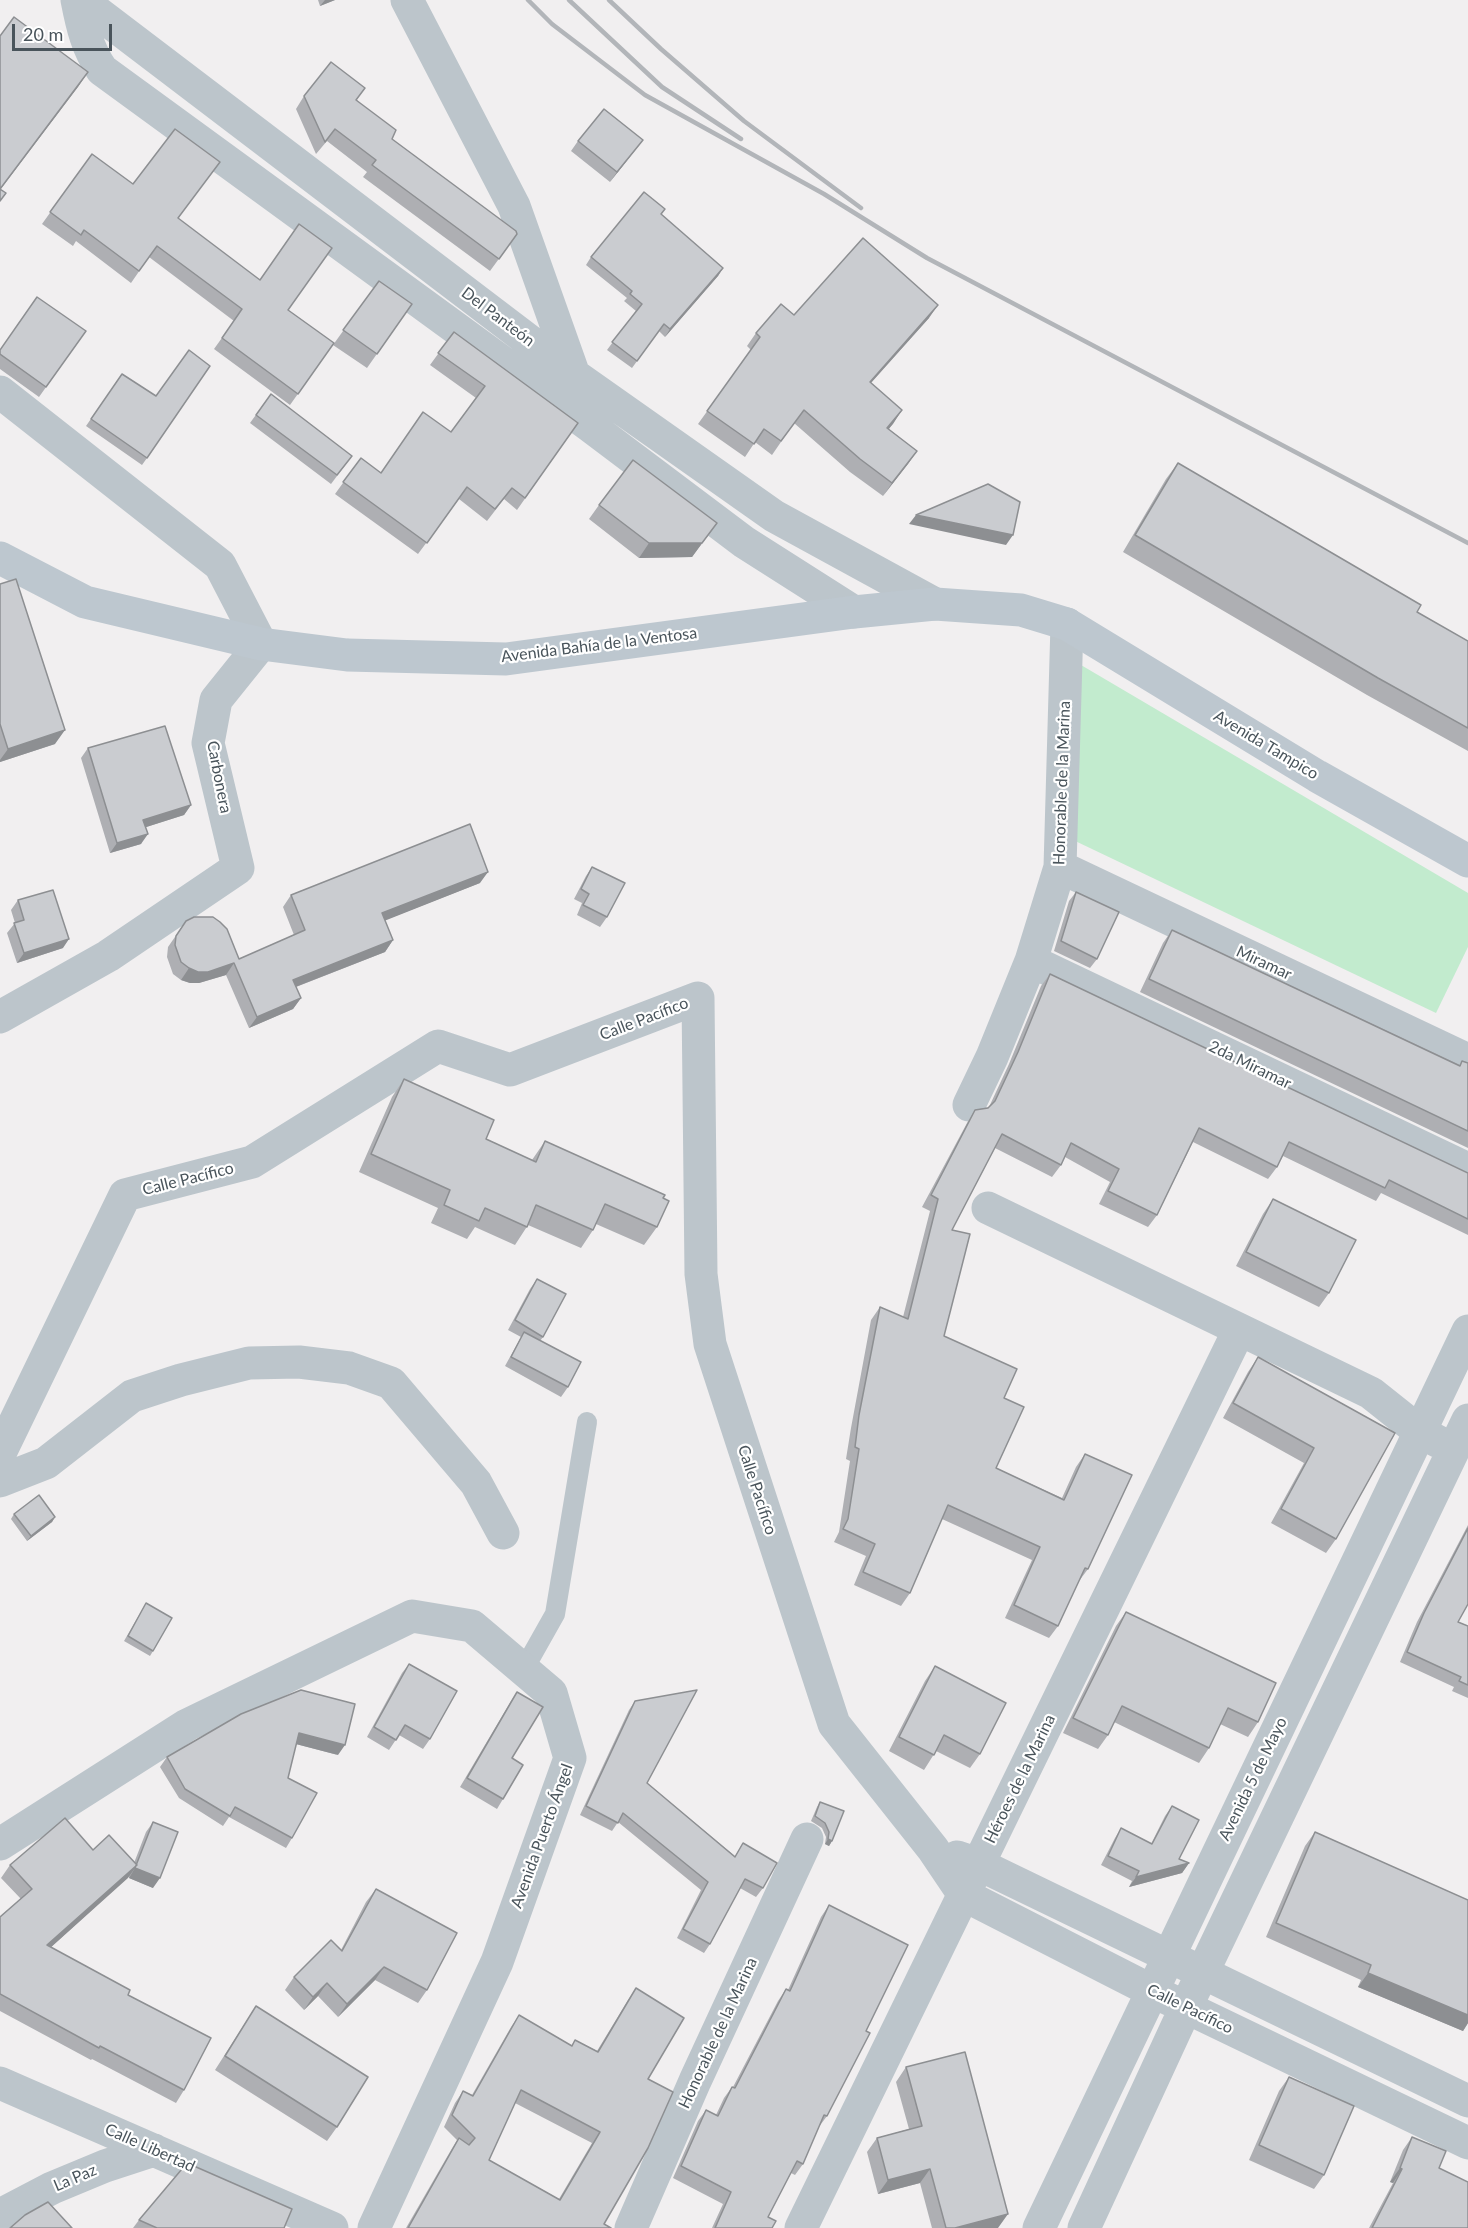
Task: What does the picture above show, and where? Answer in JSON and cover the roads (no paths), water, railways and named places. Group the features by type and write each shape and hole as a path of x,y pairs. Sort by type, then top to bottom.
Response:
{"main road":[{"name":"Avenida Bahía de la Ventosa","path":"0,558 85,602 261,644 347,655 506,659 854,612 935,604 1021,610 1066,624"},
{"name":"Avenida Tampico","path":"1066,624 1317,776 1468,861"}],"street":[{"name":"Del Panteón","path":"79,0 574,375 774,516 935,604"},
{"name":"Del Panteón","path":"79,0 85,38 93,57 102,70 590,426 744,542 854,612"},
{"path":"408,0 514,206 574,375"},
{"path":"0,392 220,565 261,644"},
{"name":"Honorable de la Marina","path":"969,1105 992,1057 1031,961 1060,867 1066,624"},
{"name":"Carbonera","path":"0,1017 108,956 238,868 208,743 216,700 261,644"},
{"name":"Miramar","path":"1060,867 1468,1060"},
{"name":"2da Miramar","path":"1031,961 1468,1169"},
{"name":"Calle Pacífico","path":"0,1452 125,1195 252,1162 438,1046 510,1070 698,998 702,1274 710,1344 834,1724 933,1850 964,1895 1152,1991 1468,2143"},
{"path":"988,1208 1371,1393 1465,1434 1202,1973 1084,2228"},
{"name":"Héroes de la Marina","path":"801,2228 1239,1330"},
{"name":"Avenida 5 de Mayo","path":"1039,2228 1468,1331"},
{"path":"0,1481 46,1463 132,1396 182,1380 249,1363 299,1362 349,1368 391,1383 476,1483 503,1533"},
{"name":"Avenida Puerto Ángel","path":"0,1844 187,1725 412,1616 472,1626 551,1693 570,1758 497,1962 374,2228"},
{"name":"Honorable de la Marina","path":"631,2228 695,2081 807,1839"},
{"path":"933,1850 978,1864 1468,2102"},
{"name":"Calle Libertad","path":"0,2083 332,2228"},
{"name":"La Paz","path":"0,2215 52,2188 105,2166 154,2150"}],"lane":[{"path":"524,1670 555,1614 587,1422"}],"railway":[{"path":"528,0 552,24 645,95 824,194 927,258 1468,543"},
{"path":"569,0 662,87 741,139"},
{"path":"609,0 744,121 861,208"}]}
